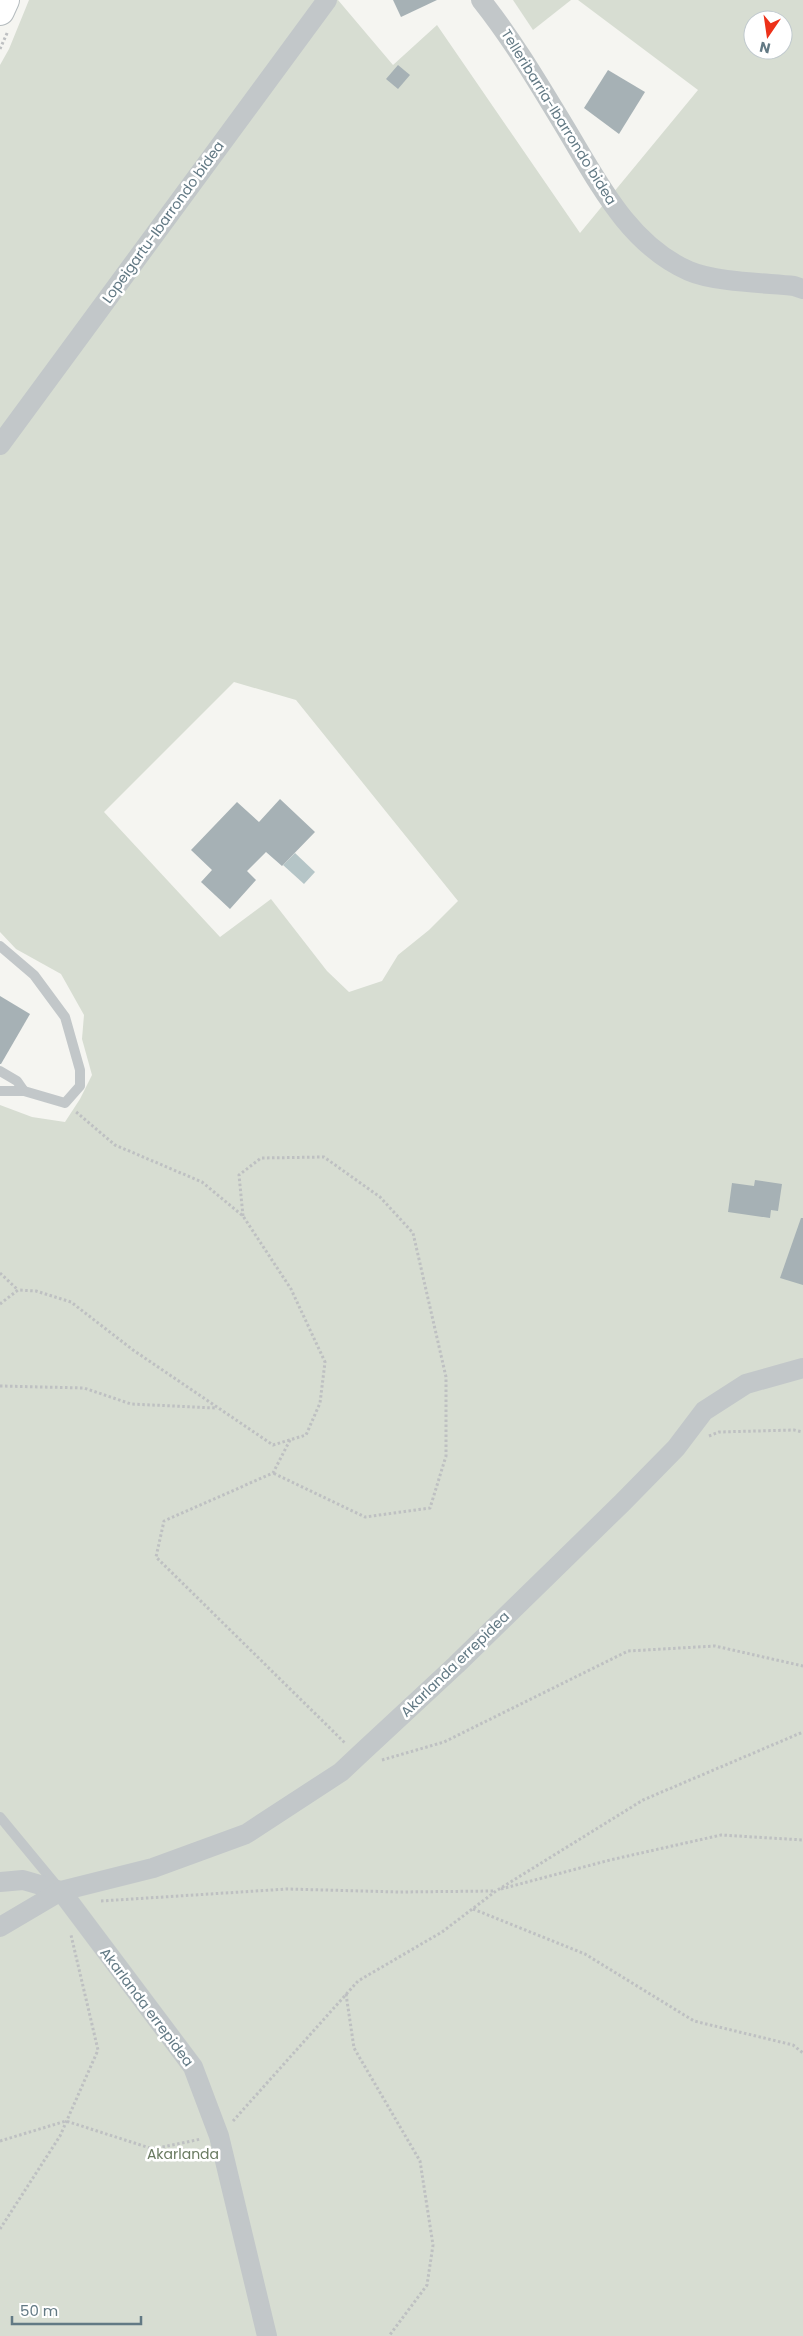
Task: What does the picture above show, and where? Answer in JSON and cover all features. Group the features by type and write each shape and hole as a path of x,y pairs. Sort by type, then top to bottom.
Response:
{"main road":[{"path":"0,11 4,0"}],"street":[{"name":"Lopeigartu-Ibarrondo bidea","path":"0,445 326,0"},
{"name":"Telleribarria-Ibarrondo bidea","path":"481,0 510,36 611,204 649,247 689,271 725,279 794,286 803,289"},
{"name":"Akarlanda errepidea","path":"0,1928 61,1891 153,1868 246,1834 341,1772 462,1659 676,1448 704,1412 746,1384 803,1368"},
{"path":"0,1882 23,1880 61,1891"},
{"name":"Akarlanda errepidea","path":"61,1891 193,2067 219,2136 267,2336"}],"lane":[{"path":"0,946 34,975 65,1017 80,1070 80,1086 65,1103 24,1091 0,1091"},
{"path":"0,1071 17,1081 24,1091"},
{"path":"0,1817 61,1891"}],"path":[{"path":"0,1273 18,1290 36,1291 71,1302 133,1350 273,1445 306,1435 320,1404 325,1362 291,1289 243,1216 202,1182 115,1145 65,1103"},
{"path":"243,1216 239,1175 261,1158 324,1157 380,1197 413,1233 446,1377 446,1456 430,1508 364,1517 273,1473"},
{"path":"0,1304 18,1290"},
{"path":"0,1386 84,1388 131,1404 216,1408"},
{"path":"676,1448 719,1432 794,1430 803,1432"},
{"path":"290,1440 273,1473 164,1521 156,1557 358,1756 382,1760 444,1742 628,1651 715,1646 803,1666"},
{"path":"0,2141 66,2121 153,2149 219,2136 358,1981 442,1932 496,1891 643,1800 803,1732"},
{"path":"93,1902 287,1890 496,1891 610,1860 721,1835 803,1840"},
{"path":"472,1909 585,1954 694,2021 793,2045 803,2054"},
{"path":"0,2229 60,2136 98,2050 79,1963 68,1925"},
{"path":"346,1994 354,2048 420,2161 433,2245 427,2285 389,2336"}],"green space":[{"name":"Akarlanda","path":"29,0 338,0 393,65 437,25 580,233 698,90 578,0 803,0 803,2336 0,2336 0,1105 32,1117 65,1122 80,1099 92,1075 82,1039 84,1015 61,974 16,949 0,932 0,65 9,49","holes":["234,682 296,700 458,901 429,930 398,955 382,981 349,992 327,971 271,899 220,937 104,812"]},
{"path":"513,0 571,0 533,30"}],"shaded area":[{"path":"295,853 315,872 304,884 283,865"}],"building":[{"path":"393,0 437,0 401,17"},
{"path":"398,65 410,75 398,89 386,79"},
{"path":"608,70 645,92 619,134 584,108"},
{"path":"280,799 315,832 282,866 266,852 247,871 256,880 230,909 201,882 212,870 191,850 237,802 259,822"},
{"path":"0,996 30,1014 1,1064 0,1064"},
{"path":"755,1180 782,1184 778,1211 771,1210 770,1218 728,1212 732,1183 754,1186"},
{"path":"801,1218 803,1218 803,1285 780,1278"}]}
